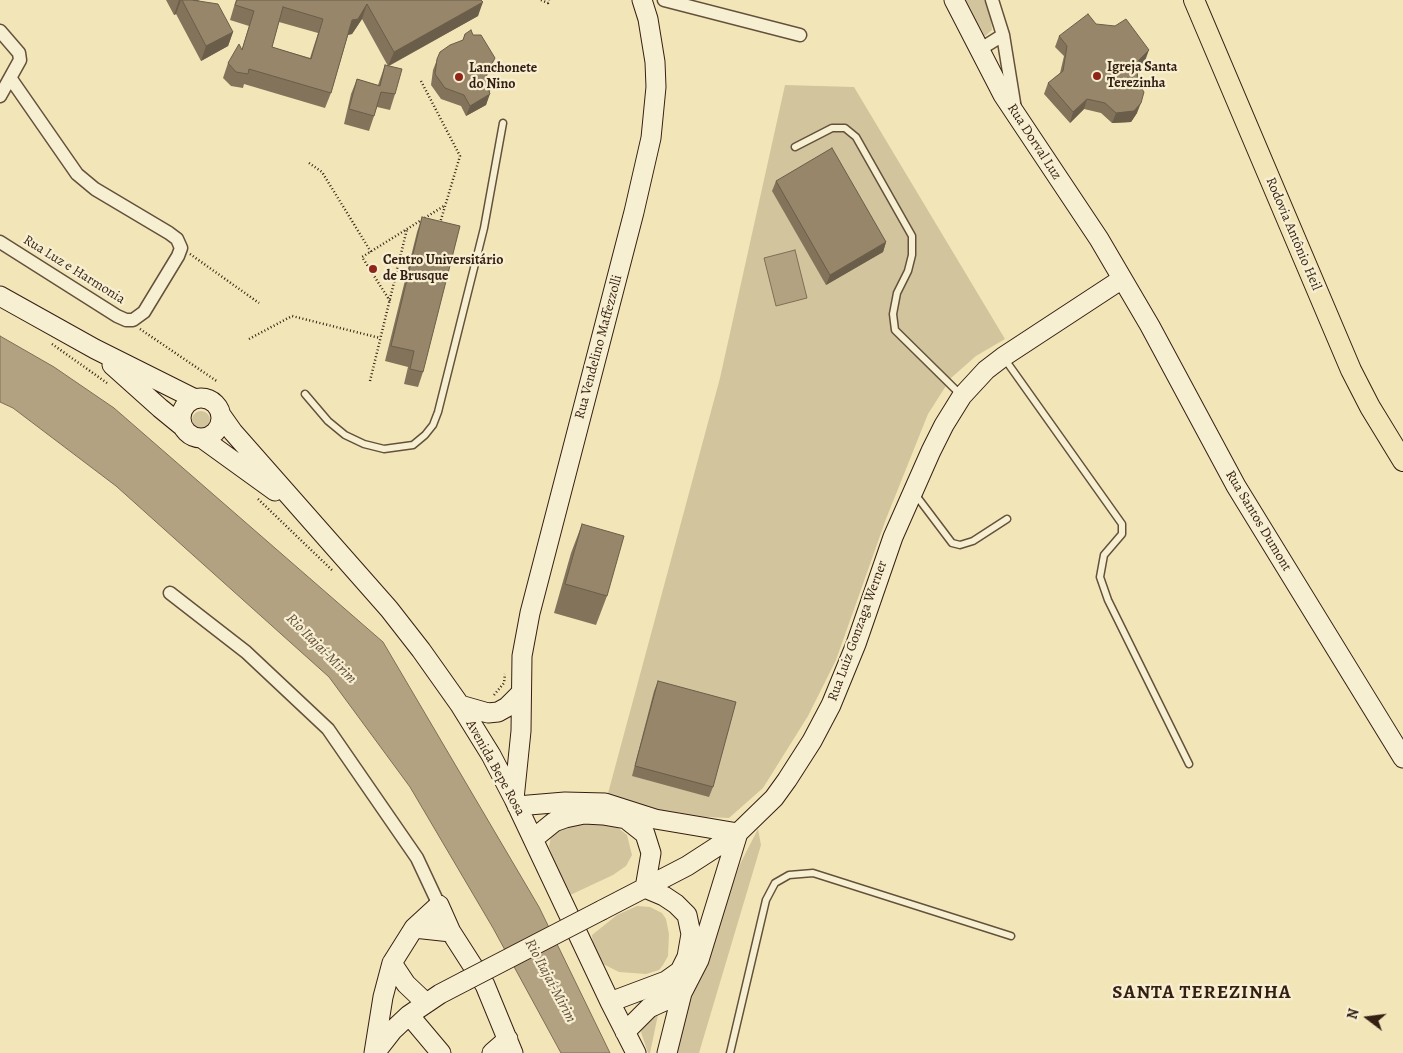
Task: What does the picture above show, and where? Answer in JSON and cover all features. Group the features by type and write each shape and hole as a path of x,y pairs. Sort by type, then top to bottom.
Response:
{"main road":[{"name":"Rua Vendelino Maffezzolli","path":"515,802 521,730 522,656 530,613 652,138 656,87 655,62 648,19 642,0"},
{"name":"Rua Dorval Luz","path":"954,0 1016,117 1099,239 1122,279"},
{"name":"Rodovia Antônio Heil","path":"1194,0 1351,370 1370,407 1403,462"},
{"name":"Rua Luiz Gonzaga Werner","path":"375,1053 393,1030 409,1015 440,994 686,866 738,833 759,815 787,780 812,741 831,705 856,644 887,552 944,425 962,396 976,380 1003,357 1122,279"},
{"name":"Rua Santos Dumont","path":"1122,279 1150,326 1236,486 1403,758"},
{"path":"0,296 95,349 195,399"},
{"path":"95,349 182,426 190,436 203,439 213,435 220,426 221,416 213,402 206,398 195,399 188,403 183,410 181,417 182,426"},
{"name":"Avenida Bepe Rosa","path":"221,416 389,609 460,705 491,755 515,802 636,1053"},
{"name":"Avenida Bepe Rosa","path":"203,439 306,514"},
{"path":"460,705 488,713 498,712 507,707 521,693"},
{"path":"515,802 605,803 655,819 738,833 699,960 682,994 667,1053"},
{"path":"533,839 554,822 565,818 584,814 603,814 626,819 644,834 651,853 645,888 670,900 687,915 691,934 686,957 680,971 666,981 610,1002"},
{"path":"375,1053 383,997 392,963 414,928 439,905 451,932 485,985 510,1046 492,1053"},
{"path":"414,928 451,932"},
{"path":"392,963 406,984 426,1003"},
{"path":"625,1032 649,1008 682,994"},
{"path":"409,1015 441,1053"}],"street":[{"path":"664,0 800,35"},
{"path":"992,0 1004,35 1016,117"},
{"path":"0,31 19,53 20,60 0,96"},
{"path":"979,50 1004,35"},
{"path":"11,79 72,168 81,178 94,189 177,239 181,248 178,256 144,312 130,320"},
{"name":"Rua Luz e Harmonia","path":"0,242 117,316 130,320"},
{"path":"170,592 246,652 328,729 417,858 439,905"}],"lane":[{"path":"305,394 328,421 345,435 364,444 384,449 413,445 433,425 438,412 484,228 503,123"},
{"path":"795,147 832,128 845,128 856,137 912,236 912,255 908,271 897,293 894,314 895,330 962,396"},
{"path":"1003,357 1122,524 1122,534 1104,555 1100,577 1108,600 1189,764"},
{"path":"913,491 952,543 960,545 973,541 1007,518"},
{"path":"730,1053 766,900 775,883 789,874 813,873 1011,936"}],"path":[{"path":"541,0 548,3 549,0"},
{"path":"421,80 460,156 439,227"},
{"path":"309,163 322,172 371,252"},
{"path":"390,301 362,258 446,205"},
{"path":"370,381 407,229"},
{"path":"181,248 259,303"},
{"path":"249,339 292,316 380,338"},
{"path":"130,320 218,382"},
{"path":"52,344 114,388"},
{"path":"252,494 338,575"},
{"path":"490,696 496,694 504,683 506,667"}],"shaded area":[{"path":"960,0 985,0 991,19 992,30 983,38"},
{"path":"785,85 854,87 1005,339 976,356 951,378 928,414 886,519 836,660 808,716 763,788 729,818 685,816 607,797 720,378"},
{"path":"201,411 207,414 210,420 207,426 201,429 195,426 192,420 195,414"},
{"path":"584,821 617,827 627,835 632,855 626,866 613,875 566,897 549,847 551,836 563,824"},
{"path":"758,829 761,845 699,1053 677,1053 683,1022 740,864"},
{"path":"637,906 650,907 662,913 666,919 669,934 668,956 663,965 659,970 646,974 619,972 603,964 593,945 592,935 617,915"},
{"path":"659,1010 650,1053 648,1053 641,1032 645,1022"}],"water":[{"path":"795,250 807,298 776,306 764,258"},
{"name":"Rio Itajaí-Mirim","path":"0,336 54,367 114,408 383,642 539,907 610,1053 561,1053 493,928 410,787 329,677 116,486 13,408 0,402"}],"building":[{"path":"182,0 218,4 233,32 206,46"},
{"path":"237,0 481,0 483,2 394,52 367,4 358,19 352,20 331,93 249,69 248,74 236,72 228,63 239,44 242,50 254,11 235,5","holes":["283,7 323,19 311,59 272,47"]},
{"name":"Igreja Santa Terezinha","path":"1088,14 1096,24 1115,26 1126,19 1149,50 1138,61 1137,82 1144,92 1141,103 1134,111 1116,113 1105,103 1087,99 1073,112 1048,83 1063,71 1067,46 1059,36"},
{"name":"Lanchonete do Nino","path":"471,30 473,35 481,35 495,58 486,75 492,84 488,88 490,94 470,106 464,95 445,88 435,74 440,52 450,45 463,40 465,34"},
{"path":"385,65 402,69 395,94 381,92 374,116 349,109 357,79 380,86"},
{"path":"832,148 886,242 830,275 776,181"},
{"path":"422,217 460,226 423,372 410,369 414,351 391,346"},
{"path":"582,524 624,536 607,596 565,584"},
{"path":"658,681 736,702 713,787 635,766"}],"place":[{"name":"Igreja Santa Terezinha","path":"1097,76"},
{"name":"Lanchonete do Nino","path":"459,77"},
{"name":"Centro Universitário de Brusque","path":"373,269"}],"district":[{"name":"SANTA TEREZINHA","path":"1202,993"}]}
